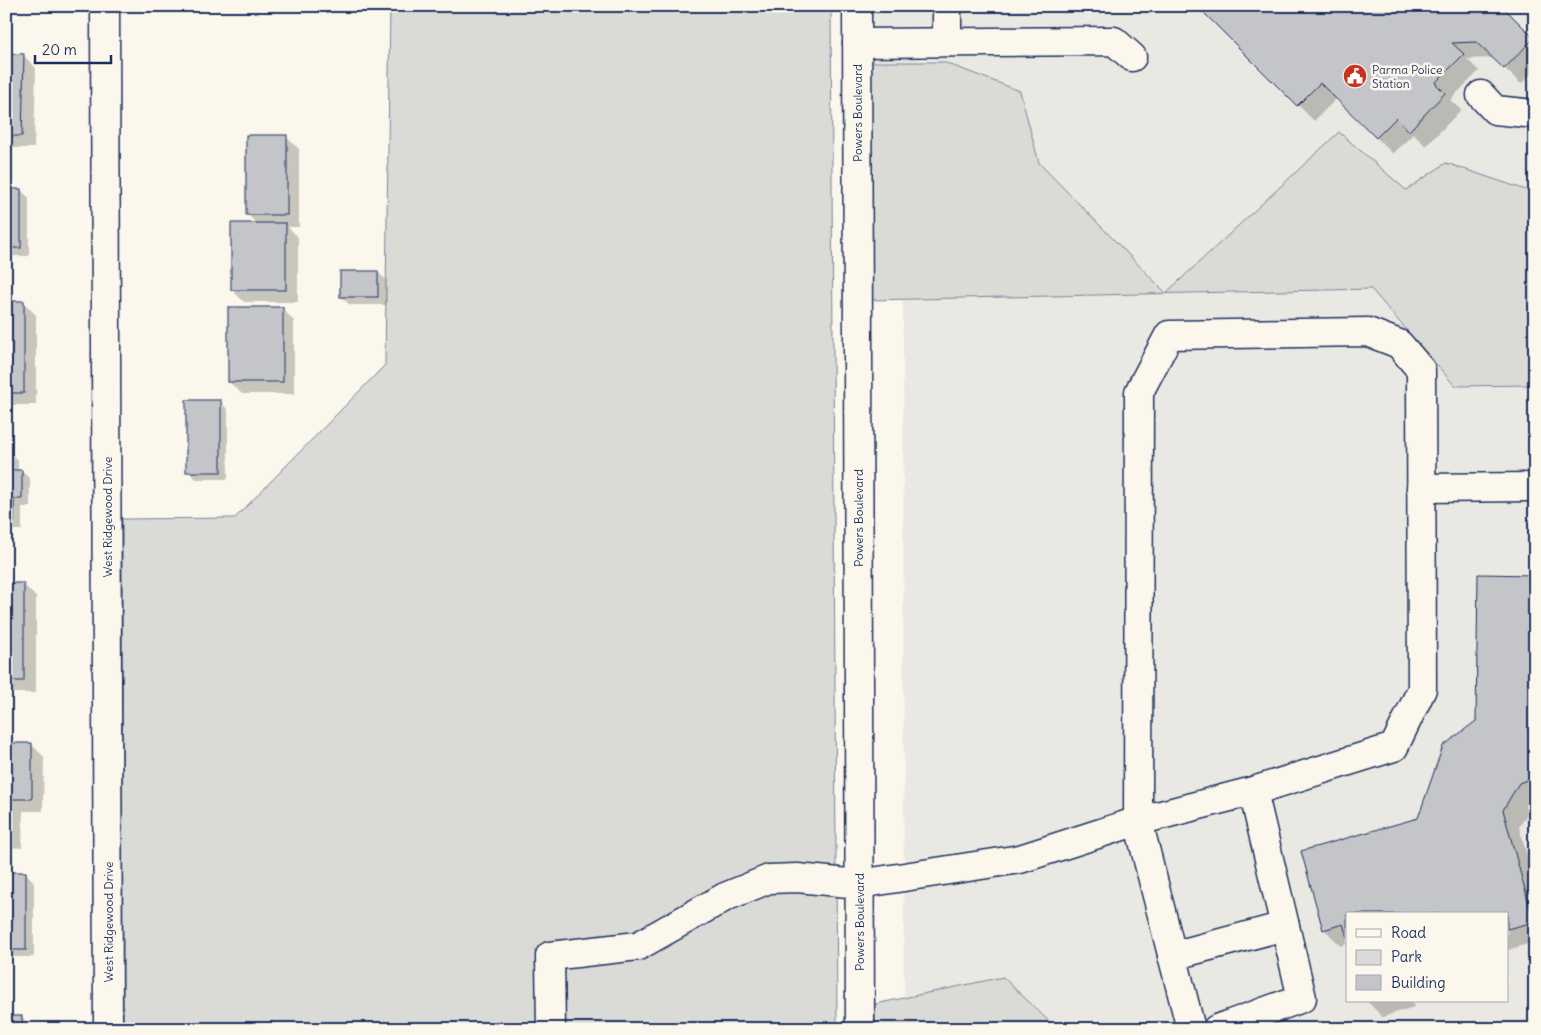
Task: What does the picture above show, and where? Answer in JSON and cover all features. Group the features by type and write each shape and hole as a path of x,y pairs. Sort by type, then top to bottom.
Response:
{"street":[{"name":"West Ridgewood Drive","path":"105,6 108,1029"},
{"name":"Powers Boulevard","path":"857,6 860,1029"},
{"path":"947,6 948,42"},
{"path":"857,43 1114,41 1132,57"},
{"path":"1482,95 1494,110 1535,114"},
{"path":"551,1029 550,956 638,946 725,898 769,879 797,878 859,884 1020,859 1138,821 1253,791 1394,746 1422,689 1421,370 1398,344 1368,332 1169,336 1139,392 1138,821 1191,1029"},
{"path":"1421,488 1535,487"},
{"path":"1217,1029 1302,998 1253,791"},
{"path":"1172,956 1285,926"}],"shaded area":[{"path":"867,6 1535,6 1535,193 1446,163 1407,190 1167,293 1371,289 1455,386 1535,385 1535,1029 904,1029 903,299 1166,293 1039,163 1020,91 867,62"}],"green space":[{"path":"390,6 831,6 837,1029 123,1029 122,519 235,518 385,365"},
{"path":"867,62 943,62 1020,91 1039,163 1166,293 1339,132 1406,190 1446,163 1535,193 1535,385 1455,386 1371,289 870,300"},
{"path":"1003,977 1057,1029 875,1029 875,1004"}],"building":[{"name":"Parma Police Station","path":"1197,6 1502,6 1534,38 1504,69 1476,42 1452,43 1464,54 1435,83 1445,93 1409,131 1396,118 1376,138 1320,83 1297,106"},
{"path":"6,53 24,54 22,136 6,136"},
{"path":"246,135 287,135 287,215 246,215"},
{"path":"6,189 21,189 21,248 6,248"},
{"path":"231,223 286,223 286,290 231,290"},
{"path":"340,271 378,271 378,297 340,297"},
{"path":"6,301 24,301 24,393 6,393"},
{"path":"228,307 283,307 283,382 228,382"},
{"path":"186,400 221,400 221,472 186,472"},
{"path":"6,450 10,450 10,470 22,470 22,499 14,499 14,523 6,523"},
{"path":"1478,574 1535,575 1535,777 1519,783 1503,810 1534,922 1508,929 1508,912 1346,912 1346,934 1343,924 1323,930 1301,851 1418,818 1443,746 1476,721"},
{"path":"6,583 24,583 24,681 6,681"},
{"path":"6,743 32,743 32,799 11,799 10,836 6,836"},
{"path":"6,872 26,872 26,950 6,950"},
{"path":"6,1016 22,1016 22,1029 6,1029"}],"place":[{"name":"Parma Police Station","path":"1355,76"}]}
